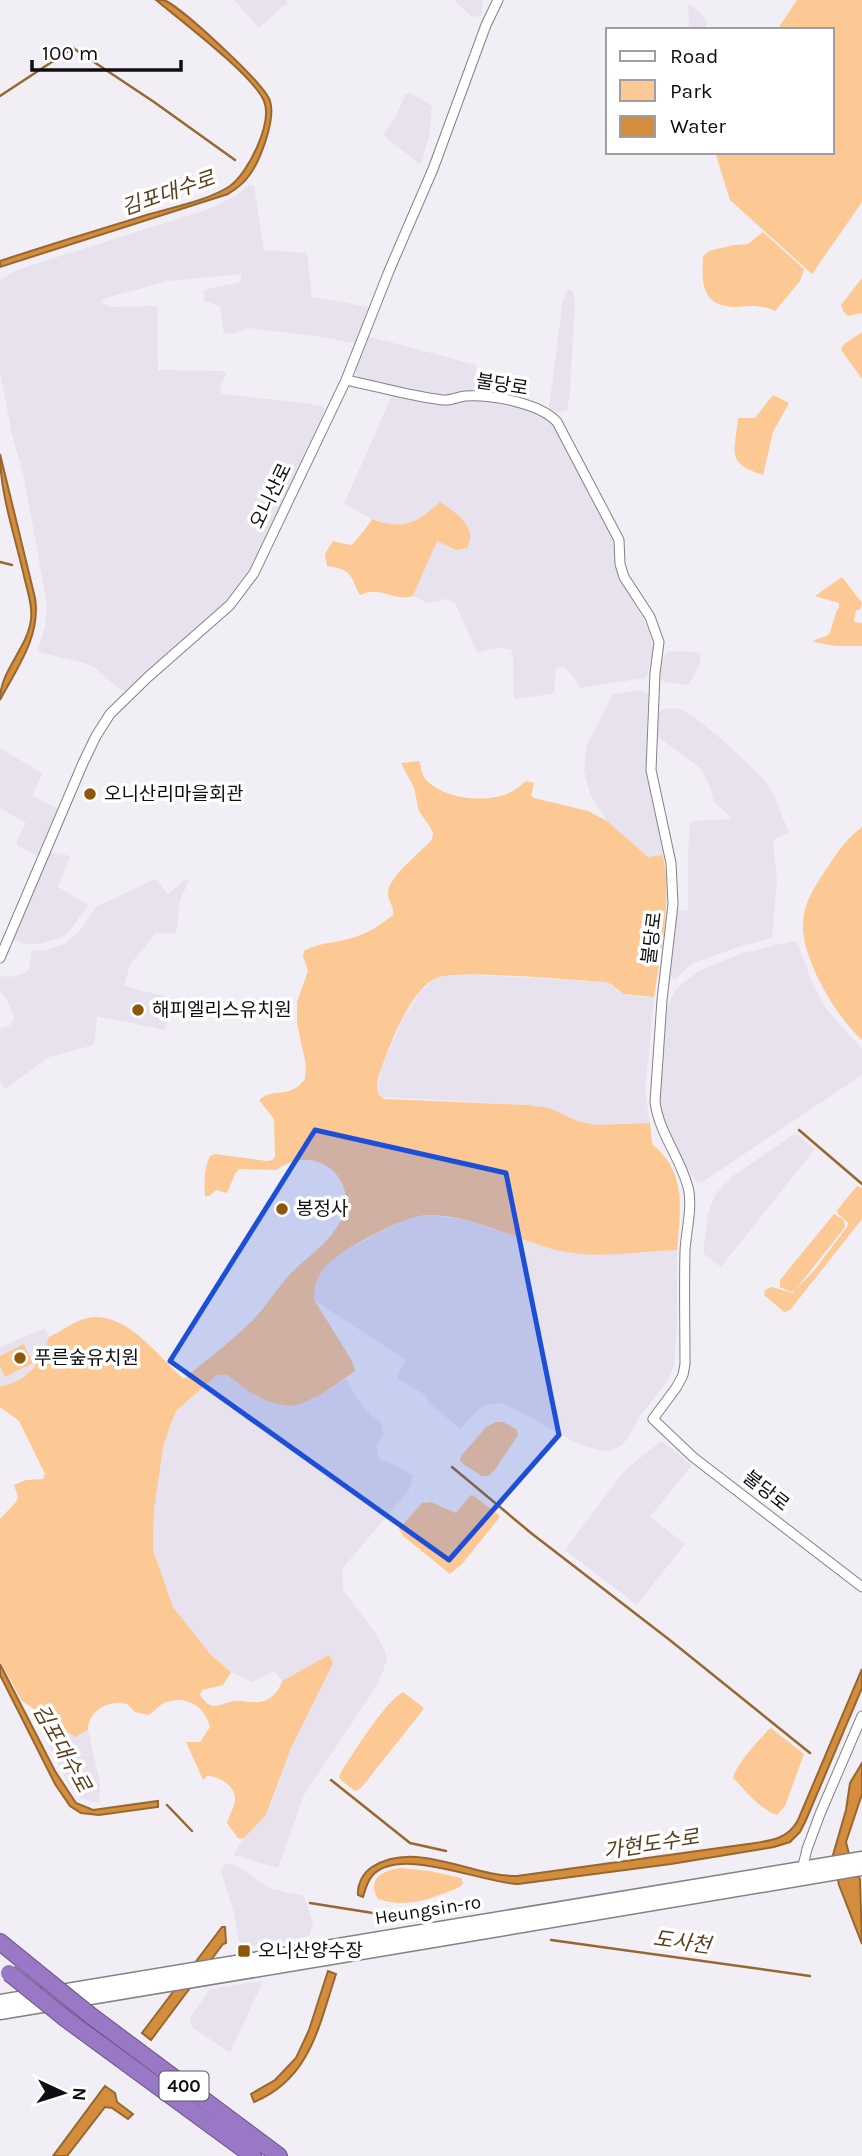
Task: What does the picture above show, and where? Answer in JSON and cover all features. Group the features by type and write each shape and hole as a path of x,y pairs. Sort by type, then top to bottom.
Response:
{"highway":[{"name":"400","path":"0,1942 90,2015 279,2156"},
{"name":"400","path":"5,1969 66,2019 253,2156"}],"main road":[{"name":"Heungsin-ro","path":"0,2013 207,1981 672,1900 823,1870 862,1858"},
{"path":"823,1870 862,1869"},
{"name":"Heungsin-ro","path":"0,2001 182,1970 802,1874"}],"street":[{"name":"오니산로","path":"0,958 96,736 110,714 211,623 244,589 257,567 346,380 433,169 486,25 498,0"},
{"name":"불당로","path":"346,380 446,400 464,396 517,402 551,415 619,540 620,564 624,577 650,617 659,642 651,770 671,863 673,904 654,1102 657,1116 682,1171 690,1202 685,1252 685,1364 683,1375 653,1419 694,1457 862,1587"},
{"path":"802,1874 807,1849 820,1814 862,1716"}],"highlighted area":[{"path":"315,1130 506,1173 559,1435 449,1560 170,1361"}],"shaded area":[{"path":"234,0 285,0 288,2 259,28"},
{"path":"454,0 483,0 481,16 472,17"},
{"path":"690,5 699,11 707,22 705,28 688,28"},
{"path":"411,93 432,106 429,136 421,165 383,135 397,114 405,95"},
{"path":"248,185 254,186 264,250 307,253 312,297 370,307 357,344 247,328 224,334 220,306 204,301 204,292 206,289 241,282 241,274 168,281 102,299 102,303 112,307 157,306 158,370 223,371 226,374 220,389 222,394 306,403 322,406 325,410 241,585 209,619 169,654 125,691 120,690 94,667 41,653 38,649 45,627 47,604 24,478 0,373 0,280 32,265 209,209 237,195"},
{"path":"568,289 573,291 575,303 570,392 567,411 555,412 549,408 563,300"},
{"path":"367,336 476,365 474,392 442,397 357,378 355,369"},
{"path":"393,393 483,400 521,406 548,418 612,535 620,579 649,629 653,649 648,674 644,678 580,688 563,666 556,670 552,694 514,699 511,649 497,648 477,652 455,603 447,599 427,603 413,596 437,541 456,550 467,548 470,543 428,512 409,523 393,526 372,519 344,504"},
{"path":"668,652 701,653 699,667 688,685 659,679 664,656"},
{"path":"641,690 648,695 646,766 663,855 655,857 649,857 640,851 607,821 590,794 584,771 586,747 613,694"},
{"path":"680,709 696,718 765,780 789,833 777,838 773,843 777,880 772,938 693,963 675,979 669,975 677,910 688,911 690,824 693,821 731,817 714,802 709,784 700,768 657,736 655,718 661,710"},
{"path":"0,748 42,773 32,796 59,809 37,856 17,845 26,823 0,808"},
{"path":"50,852 70,856 58,887 88,905 70,931 61,938 39,944 13,940"},
{"path":"155,879 168,894 186,879 189,881 180,900 176,934 156,933 130,965 124,986 184,1001 182,1008 169,1020 164,1030 97,1016 94,1045 49,1057 5,1089 0,1081 0,1028 9,1026 14,1017 0,991 0,976 23,974 29,970 32,951 64,944 79,932 96,907"},
{"path":"793,941 797,943 815,989 829,1012 862,1049 862,1075 698,1183 671,1139 660,1108 663,1035 668,1005 677,988 699,971 740,954"},
{"path":"476,975 606,982 617,991 630,996 654,997 645,1091 650,1123 596,1125 578,1121 549,1108 528,1105 381,1097 377,1090 382,1066 403,1019 421,991 435,978"},
{"path":"796,1133 815,1149 721,1267 704,1254 708,1213 716,1193 733,1176"},
{"path":"426,1215 464,1220 571,1254 677,1250 674,1366 666,1383 639,1417 621,1446 603,1451 578,1444 501,1403 479,1409 460,1429 428,1402 427,1396 398,1379 406,1360 315,1301 315,1281 321,1270 339,1254 397,1224"},
{"name":"푸른숲유치원","path":"45,1328 49,1337 46,1347 33,1368 17,1382 0,1386 0,1347"},
{"path":"217,1375 227,1375 269,1402 288,1406 298,1405 322,1394 346,1378 366,1410 381,1423 383,1433 377,1447 379,1459 413,1476 409,1490 342,1569 343,1590 376,1634 387,1660 378,1684 304,1795 278,1868 233,1855 270,1807 329,1656 282,1681 274,1671 253,1682 231,1672 211,1655 173,1607 153,1550 154,1510 163,1448 171,1423 177,1410"},
{"path":"660,1442 692,1465 650,1517 685,1544 637,1605 565,1550 625,1470"},
{"path":"33,1710 75,1736 88,1730 100,1783 99,1803 80,1798 71,1788 32,1713"},
{"name":"오니산양수장","path":"226,1864 236,1865 271,1889 304,1896 313,1923 309,1936 240,1948 234,1914 221,1870"},
{"path":"263,1981 230,2053 192,2027 191,2016 210,1989"}],"green space":[{"path":"797,0 862,0 862,202 812,274 730,200 716,154 834,154 834,28 778,28"},
{"path":"763,232 804,269 800,281 775,311 753,306 729,307 718,304 711,299 704,287 703,256 709,251 748,244"},
{"path":"862,278 862,313 848,316 841,305"},
{"path":"862,332 862,379 841,350 844,344"},
{"path":"773,395 789,403 773,432 763,475 743,466 735,455 738,418 755,418"},
{"path":"440,502 463,520 470,533 470,540 467,548 456,550 437,541 413,596 399,597 374,592 360,595 350,575 342,569 327,566 325,554 333,541 353,544 372,519 392,524 409,523"},
{"path":"842,577 862,603 860,610 856,610 854,622 862,623 862,646 836,646 813,642 829,634 839,607 839,603 815,596"},
{"path":"419,761 427,781 457,796 492,798 513,791 526,781 534,783 531,795 534,798 588,811 607,821 648,857 663,855 666,891 664,926 654,997 623,994 606,982 489,975 446,976 434,979 417,995 396,1031 379,1075 379,1094 386,1099 549,1108 578,1121 596,1125 650,1123 652,1144 664,1155 677,1180 680,1207 677,1250 610,1255 571,1253 452,1217 427,1215 409,1219 345,1251 326,1266 315,1285 315,1301 352,1361 355,1371 322,1394 298,1405 288,1406 269,1402 227,1375 217,1375 177,1410 163,1448 154,1510 153,1550 173,1607 211,1655 231,1672 223,1685 202,1690 200,1695 213,1706 237,1701 262,1702 274,1694 282,1681 329,1655 333,1663 291,1748 266,1815 243,1839 238,1838 227,1823 234,1806 233,1790 217,1778 207,1776 203,1780 186,1742 200,1742 210,1727 204,1713 194,1704 173,1700 163,1703 148,1715 135,1712 127,1704 113,1703 96,1712 88,1730 75,1737 22,1701 0,1661 0,1519 16,1502 18,1497 14,1485 26,1480 43,1479 45,1474 19,1421 0,1407 0,1386 26,1376 38,1362 49,1337 82,1319 101,1317 129,1328 184,1379 254,1319 291,1273 321,1246 337,1227 345,1210 345,1194 341,1180 320,1162 291,1162 277,1170 239,1169 227,1193 216,1190 209,1196 205,1196 206,1171 210,1156 215,1154 267,1161 275,1157 274,1119 259,1100 271,1094 293,1090 305,1079 306,1065 297,1024 297,1002 308,971 304,951 361,935 393,915 388,896 390,886 399,872 432,839 433,833 419,811 414,788 401,763"},
{"path":"862,827 862,1040 832,1004 815,972 805,941 803,919 814,889 839,850"},
{"path":"857,1186 862,1188 862,1219 790,1310 784,1312 764,1295 765,1290 772,1287 792,1293 813,1272 847,1227 848,1223 837,1213"},
{"path":"834,1214 844,1220 845,1227 796,1289 791,1292 780,1287 780,1280"},
{"path":"24,1344 33,1363 5,1377 0,1366 0,1356"},
{"path":"503,1422 516,1429 518,1435 494,1471 488,1476 482,1476 463,1464 461,1456 486,1427"},
{"path":"471,1495 499,1515 499,1518 462,1564 450,1574 403,1536 399,1529 422,1503 431,1502 456,1513"},
{"path":"403,1692 423,1707 423,1710 361,1788 355,1791 339,1777 341,1772 378,1717"},
{"path":"771,1728 804,1754 785,1806 777,1815 758,1804 733,1778 743,1760"},
{"path":"401,1868 461,1878 463,1883 460,1887 420,1901 400,1903 378,1899 375,1881 383,1873"}],"water":[{"path":"156,0 166,1 176,7 206,32 265,92 270,101 271,118 262,151 253,170 244,182 228,194 0,267 0,261 212,195 237,180 251,159 265,122 264,101 246,77"},
{"path":"0,454 35,598 36,612 31,639 0,700 4,679 29,630 31,614 5,500"},
{"path":"0,1664 55,1771 76,1803 93,1810 158,1801 158,1807 99,1815 81,1813 70,1806 55,1784 0,1675"},
{"path":"862,1669 862,1688 806,1820 800,1832 790,1842 671,1864 518,1884 442,1868 401,1864 385,1867 372,1876 363,1897 358,1895 360,1883 369,1869 389,1859 425,1858 499,1875 517,1876 755,1843 783,1836 798,1820"},
{"path":"862,1763 862,1794 846,1842 852,1866 860,1879 862,1944 839,1885 833,1855 846,1810 850,1783"},
{"path":"222,1927 225,1927 226,1943 151,2040 142,2033"},
{"path":"328,1971 336,1974 310,2049 288,2080 254,2102 251,2094 275,2080 296,2058 309,2030"},
{"path":"105,2086 115,2093 117,2102 133,2114 128,2119 112,2108 105,2107 67,2156 53,2156"}],"waterway":[{"path":"0,96 73,48 235,160"},
{"path":"0,562 12,565"},
{"path":"799,1130 862,1184"},
{"path":"452,1467 531,1533 810,1753"},
{"path":"331,1780 410,1843 446,1851"},
{"name":"김포대수로","path":"167,1805 192,1831"},
{"name":"도사천","path":"310,1903 417,1920"},
{"name":"도사천","path":"551,1940 810,1976"}],"place":[{"name":"오니산리마을회관","path":"90,794"},
{"name":"해피엘리스유치원","path":"138,1010"},
{"name":"봉정사","path":"282,1209"},
{"name":"푸른숲유치원","path":"20,1358"},
{"name":"오니산양수장","path":"244,1951"}],"water label":[{"name":"가현도수로","path":"651,1844"}]}
